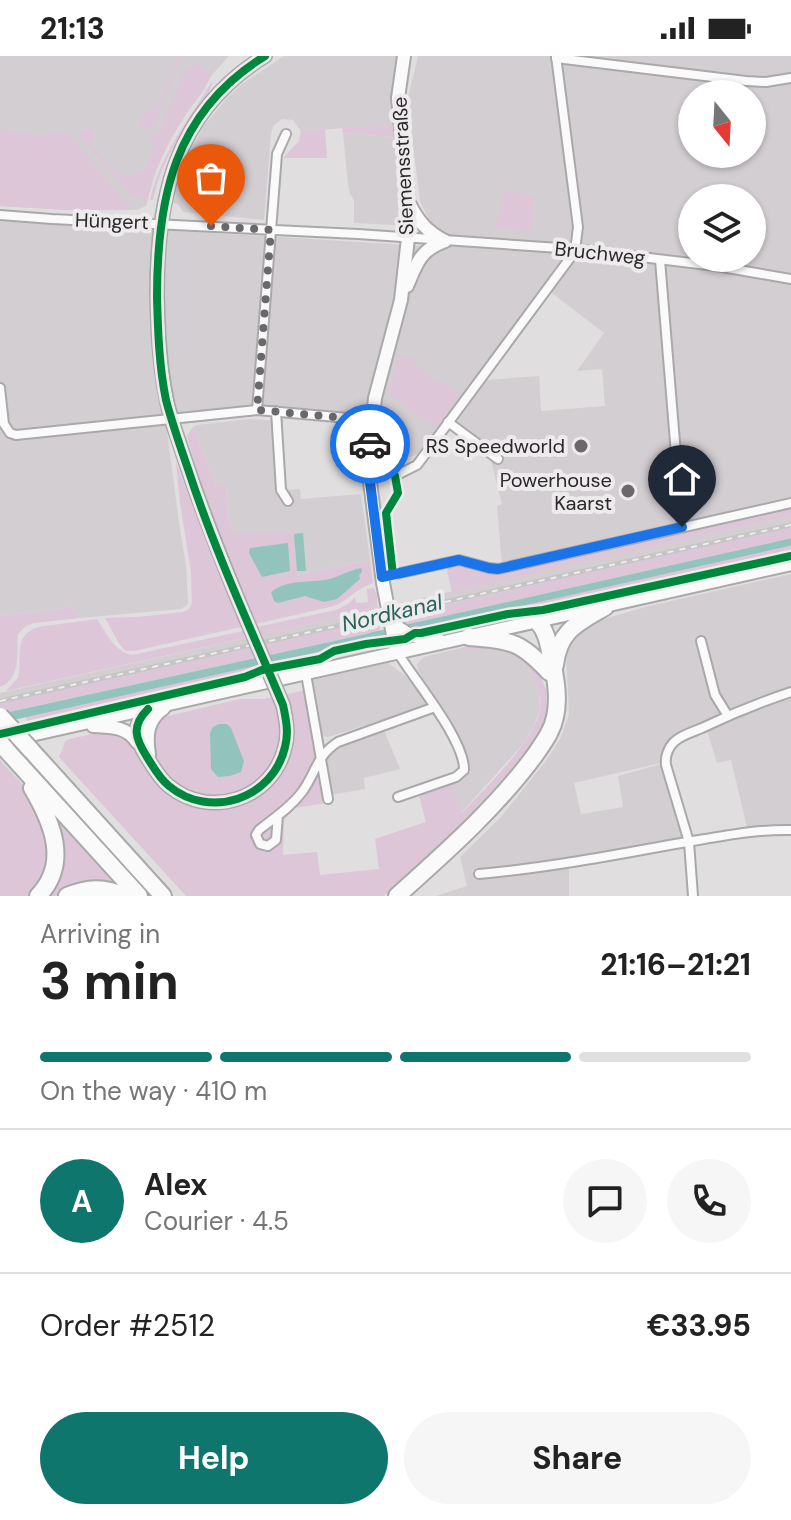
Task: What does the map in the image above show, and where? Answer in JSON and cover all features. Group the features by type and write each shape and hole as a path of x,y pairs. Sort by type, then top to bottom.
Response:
{"highway":[{"path":"552,671 564,635 605,607"},
{"path":"397,896 490,809 547,737 557,704 546,633 538,622"},
{"path":"469,637 521,646 552,671"},
{"path":"0,716 163,896"},
{"path":"3,746 39,801 52,830 54,872 49,884 38,896"},
{"path":"3,746 139,896"},
{"path":"67,896 98,888 124,896"}],"street":[{"path":"70,727 125,730 140,745 167,785 180,795 210,803 237,800 262,786 280,763 285,748 287,733 283,705 213,539 171,419 158,337 160,223 171,174 183,146 212,101 265,56"},
{"name":"Siemensstraße","path":"396,646 382,577 369,455 371,420 401,300 408,238 408,201 398,109 404,56"},
{"path":"395,476 417,465 574,249 578,227 556,57 746,81 791,78"},
{"path":"257,410 277,154 286,134"},
{"path":"408,201 426,229 445,241"},
{"name":"Hüngert","path":"0,215 408,238"},
{"name":"Bruchweg","path":"408,238 574,249 791,279"},
{"path":"401,300 422,254 445,241"},
{"path":"660,260 682,527"},
{"path":"0,388 5,435 257,410 371,420"},
{"path":"276,411 281,490 288,501"},
{"path":"448,422 498,459"},
{"path":"382,577 459,560 498,569 791,503"},
{"path":"3,746 70,727 374,658 396,646 448,642 791,564"},
{"path":"389,618 410,636 448,642"},
{"path":"701,641 715,695 728,716"},
{"path":"396,646 458,747 464,770 456,777 398,797"},
{"path":"306,674 328,799"},
{"path":"693,896 689,842 665,762 668,750 684,736 791,692"},
{"path":"150,762 148,728 152,719 168,705"},
{"path":"278,815 301,793 321,757 338,742 435,707"},
{"path":"140,745 136,725 148,709"},
{"path":"479,874 591,859 752,831 791,830"}],"shaded area":[{"path":"0,56 229,56 211,76 170,140 156,170 146,206 137,210 67,210 0,206"},
{"path":"180,56 185,56 179,63 155,125 151,129 143,129 139,118 160,102"},
{"path":"284,56 399,56 393,125 301,131 293,120 282,119 273,126 271,133 264,220 183,212 178,204 173,203 174,195 203,127 242,84"},
{"path":"418,56 791,56 791,500 502,565 497,506 502,504 490,457 451,427 486,380 539,376 541,411 605,406 602,369 577,371 604,333 544,287 421,453 401,460 384,461 381,417 257,407 165,416 186,565 188,604 181,609 80,618 70,605 63,609 0,616 0,220 423,246 428,218 420,201 408,98"},
{"path":"198,64 211,76 169,144 147,199 133,197 80,136 87,129 93,130 93,139 89,143 114,171 118,168 118,174 137,177 139,170 144,172 155,145 150,143 152,137 162,127 184,72"},
{"path":"212,81 206,98 171,151 153,200 150,200 168,152"},
{"path":"393,125 394,137 343,133 342,128"},
{"path":"0,129 40,136 65,131 131,207 130,210 0,206"},
{"path":"325,129 327,158 283,158 299,141 301,131"},
{"path":"343,133 394,137 401,220 394,225 354,223 354,200 348,184"},
{"path":"504,190 535,196 530,232 495,227"},
{"path":"399,356 409,356 417,362 415,365 460,394 437,428 388,393"},
{"path":"249,419 285,421 281,424 287,490 300,489 301,499 361,494 370,560 297,576 236,535 228,518 226,486 216,486 193,427"},
{"path":"193,427 216,486 226,486 228,518 236,534 293,531 297,576 370,560 373,583 334,606 256,624 207,509 187,436"},
{"path":"176,463 241,627 126,651 105,618 183,612 192,604 191,572"},
{"path":"791,508 791,516 452,592 446,567 461,565 484,572 498,572"},
{"path":"791,516 791,527 0,703 0,693 371,610 371,606 377,605 378,608"},
{"path":"791,527 791,554 535,611 508,613 425,631 410,627 400,615"},
{"path":"303,533 306,571 297,571 294,534"},
{"path":"288,543 290,571 262,577 249,553 250,548"},
{"path":"791,556 531,615 512,616 425,635 509,615 530,614"},
{"path":"361,568 360,579 337,599 324,602 305,596 278,603 271,592 286,584 328,579"},
{"path":"791,574 791,829 748,831 731,760 717,763 706,727 674,742 665,762 574,783 581,814 623,807 618,776 665,763 689,842 569,861 569,896 436,896 467,886 460,857 501,817 561,737 569,714 566,652 576,633 597,621 645,607"},
{"path":"374,588 377,605 371,606 371,610 260,635 257,627 336,610 355,597 356,603 368,602 367,589"},
{"path":"70,605 80,618 34,623 18,634 15,672 0,687 0,616 63,609"},
{"path":"97,619 116,646 132,655 243,631 245,638 6,691 18,678 20,648 30,631 38,627"},
{"path":"379,619 380,631 0,714 0,703"},
{"path":"380,631 380,638 0,723 0,714"},
{"path":"380,638 380,641 333,650 287,665 31,725 25,717"},
{"path":"491,644 528,658 540,675 546,690 547,710 539,735 491,795 384,896 186,896 59,757 66,740 240,699 264,699 306,690 326,803 294,808 284,820 283,855 317,852 320,875 379,869 375,839 426,822 418,792 450,781 462,813 507,764 536,723 540,700 537,684 529,669 516,656 499,650 463,651 461,648"},
{"path":"461,648 463,651 478,648 506,651 524,661 539,689 540,709 523,744 461,813 450,781 471,772 417,664 424,657"},
{"path":"388,663 406,676 428,702 425,706 328,737 322,736 311,680"},
{"path":"219,724 227,724 231,728 244,761 241,772 230,776 218,777 211,769 210,733"},
{"path":"383,728 400,769 364,778 365,789 330,795 324,759 336,746"},
{"path":"22,753 152,896 149,896"},
{"path":"0,760 38,807 47,829 50,869 31,896 0,896"},
{"path":"52,815 118,888 71,889 57,896 44,896"}],"waterway":[{"name":"Nordkanal","path":"372,636 791,542"}],"railway":[{"path":"0,701 791,525"}],"cycle path":[{"path":"148,709 137,727 143,750 162,780 185,796 203,802 238,799 254,791 268,780 285,747 287,731 283,705 209,529 168,409 160,361 157,297 161,225 177,160 191,131 210,103 234,78 265,56"},
{"path":"393,575 386,513 398,493 395,476"},
{"path":"0,734 245,677 262,670 320,659 334,651 405,639 415,633 543,610 791,556"}],"way so far":[{"path":"211,226 271,230 257,410 371,420 370,444"}],"place":[{"name":"RS Speedworld","path":"581,446"},
{"name":"Powerhouse Kaarst","path":"628,491"}],"route":[{"path":"370,444 370,482 382,577 459,560 498,569 682,527"}]}
